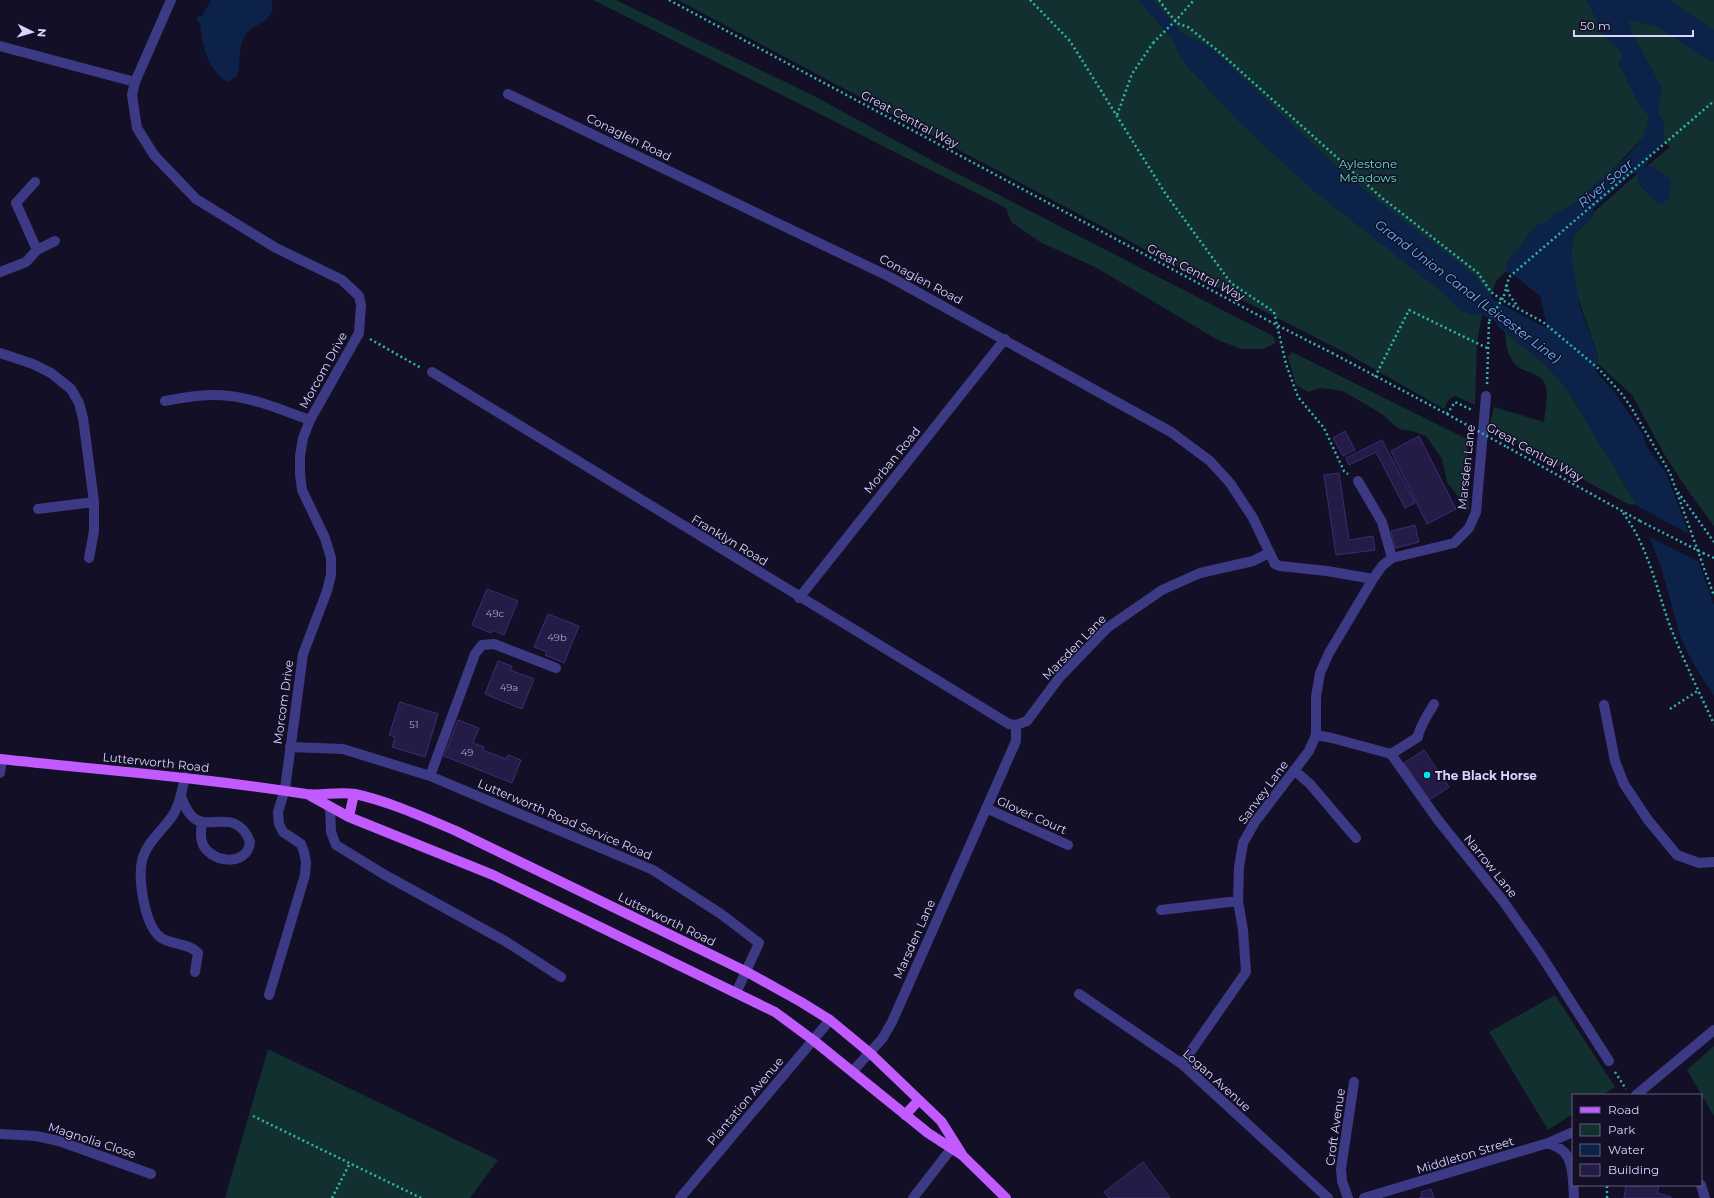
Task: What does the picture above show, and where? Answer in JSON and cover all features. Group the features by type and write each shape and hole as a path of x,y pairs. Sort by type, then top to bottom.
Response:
{"main road":[{"name":"Lutterworth Road","path":"1,759 185,777 308,794 354,794 405,810 454,830 747,972 830,1020 870,1053 941,1121 963,1156 1006,1198"},
{"name":"Lutterworth Road","path":"308,794 349,816 494,875 775,1012 853,1071 905,1115 951,1149 963,1156"},
{"path":"349,816 354,794"},
{"path":"905,1115 919,1100"}],"street":[{"name":"Morcom Drive","path":"171,0 135,82 132,95 137,128 154,155 196,198 276,248 342,280 353,288 359,296 361,305 359,333 310,420 303,438 300,474 302,490 307,504 325,538 331,558 331,575 328,591 303,654 284,790 278,812 279,824 283,832 300,844 306,862 304,875 269,995"},
{"path":"0,46 135,82"},
{"name":"Conaglen Road","path":"508,94 890,277 1005,339 1171,432 1210,461 1230,483 1253,518 1269,553"},
{"path":"36,182 16,203 37,250"},
{"path":"0,272 26,262 37,250 54,241"},
{"name":"Morban Road","path":"799,598 1005,339"},
{"path":"0,353 33,364 51,373 71,389 79,403 83,418 94,502 94,531 89,558"},
{"name":"Franklyn Road","path":"432,372 799,598 1009,724 1016,725"},
{"path":"165,401 198,395 230,396 259,402 310,420"},
{"name":"Marsden Lane","path":"1392,558 1454,542 1469,528 1476,512 1486,396"},
{"path":"1269,553 1275,564 1280,566 1327,571 1373,580 1382,566 1392,558 1382,522 1358,481"},
{"path":"38,509 94,502"},
{"name":"Marsden Lane","path":"853,1071 870,1053 892,1022 1016,741 1016,725 1028,721 1059,678 1107,628 1162,590 1200,573 1253,561 1269,553"},
{"name":"Sanvey Lane","path":"1182,1064 1246,972 1243,930 1238,902 1239,867 1243,843 1254,822 1309,751 1316,735 1316,696 1320,673 1329,653 1373,580"},
{"path":"430,776 475,654 482,645 494,644 556,668"},
{"path":"1316,735 1390,754 1418,737 1419,730 1427,719 1434,704"},
{"path":"1604,705 1615,761 1624,784 1648,820 1677,855 1699,863 1714,862"},
{"name":"Lutterworth Road Service Road","path":"290,747 343,749 430,776 653,870 721,914 759,943 747,972 736,993"},
{"name":"Narrow Lane","path":"1390,754 1438,820 1503,901 1535,946 1609,1061"},
{"path":"0,773 1,759"},
{"path":"1294,770 1310,784 1356,838"},
{"path":"185,777 181,796 174,814 151,843 143,857 141,874 142,891 151,926 158,935 167,941 194,949 198,953 195,972"},
{"path":"181,796 186,809 194,818 202,823 222,820 243,830 250,842 246,854 233,860 210,854 205,849 201,841 202,823"},
{"path":"330,807 331,832 336,845 385,875 505,941 561,977"},
{"name":"Glover Court","path":"986,808 1068,845"},
{"path":"1161,910 1238,902"},
{"name":"Logan Avenue","path":"1079,994 1182,1064 1328,1198"},
{"name":"Plantation Avenue","path":"680,1198 830,1020"},
{"path":"1637,1094 1714,1030"},
{"name":"Croft Avenue","path":"1348,1198 1342,1181 1341,1169 1354,1082"},
{"name":"Middleton Street","path":"1369,1197 1548,1143 1572,1132"},
{"name":"Magnolia Close","path":"0,1134 36,1136 59,1141 151,1174"},
{"path":"1548,1143 1562,1150 1566,1154 1571,1169 1572,1179"},
{"path":"913,1198 951,1149"},
{"path":"1573,1186 1574,1198"},
{"path":"1701,1186 1704,1198"}],"path":[{"name":"Great Central Way","path":"670,0 1269,321 1447,414 1623,513 1714,558"},
{"path":"1030,0 1070,41 1165,193 1230,283 1274,312 1286,364 1298,397 1324,428 1344,471 1358,481"},
{"path":"1159,0 1179,24 1188,27 1217,50 1381,197 1478,273 1491,292 1502,300 1543,322 1599,369 1621,393 1631,407 1670,473 1714,596"},
{"path":"1117,115 1132,74 1153,43 1194,0"},
{"path":"1486,396 1489,321 1504,296 1509,277 1714,101"},
{"path":"1506,284 1510,296 1519,308"},
{"path":"1375,377 1409,310 1487,348"},
{"path":"359,333 432,372"},
{"path":"1447,414 1455,402 1484,415"},
{"path":"1675,488 1711,535 1714,542"},
{"path":"1623,513 1634,528 1647,558 1671,627 1714,724"},
{"path":"1670,709 1699,690"},
{"path":"1609,1061 1629,1094"},
{"path":"253,1116 421,1198"},
{"path":"332,1198 350,1163"},
{"path":"1607,1186 1607,1198"}],"green space":[{"path":"593,0 616,0 814,96 933,161 1273,336 1276,343 1263,349 1241,349 1218,340 1097,268 1042,243 1011,222 1006,208"},
{"name":"Aylestone Meadows","path":"678,0 1714,0 1714,526 1664,454 1632,395 1597,363 1598,356 1574,282 1571,251 1574,237 1578,230 1590,219 1594,212 1638,173 1638,182 1657,203 1646,167 1670,147 1664,142 1663,144 1663,140 1641,139 1606,177 1600,180 1497,280 1482,315 1477,342 1475,405 1455,396 1449,399 1444,409 1348,354 1193,275"},
{"path":"1505,332 1546,365 1566,387 1637,505 1628,504 1489,428 1494,407 1544,422 1547,398 1545,384 1540,377 1517,366 1511,359"},
{"path":"1292,352 1467,439 1469,511 1447,482 1442,459 1426,436 1412,431 1399,429 1382,414 1343,391 1321,388 1308,392 1296,385 1288,357"},
{"path":"1555,995 1615,1087 1604,1094 1572,1094 1572,1115 1548,1130 1489,1032"},
{"path":"1714,1046 1714,1116 1702,1094 1687,1070"},
{"path":"268,1049 498,1160 470,1198 225,1198"}],"water":[{"path":"211,0 271,0 272,7 268,17 249,31 243,38 237,76 227,82 220,76 210,63 202,40 200,23 197,21 198,16 202,16"},
{"path":"1138,0 1153,0 1182,33 1209,47 1334,164 1377,200 1475,275 1493,299 1546,328 1547,325 1540,296 1515,276 1506,272 1507,261 1521,246 1529,233 1536,226 1546,222 1554,214 1578,202 1598,180 1606,177 1643,137 1648,123 1648,115 1639,104 1618,65 1622,57 1619,50 1599,30 1596,19 1586,0 1637,0 1661,12 1628,16 1632,32 1662,88 1659,114 1664,122 1663,144 1651,156 1646,166 1654,167 1671,180 1670,197 1661,205 1657,203 1638,182 1638,173 1632,174 1594,208 1592,219 1578,230 1574,236 1571,253 1580,307 1598,356 1596,371 1615,393 1642,433 1647,447 1666,473 1714,605 1714,696 1693,663 1681,639 1661,567 1637,505 1566,387 1546,365 1498,327 1495,321 1482,315 1473,315 1460,310 1438,289 1308,186 1237,120 1189,68 1179,55 1173,40"}],"pier":[{"path":"1635,505 1691,535 1700,562 1646,535"}],"building":[{"path":"1345,431 1355,450 1343,456 1333,438"},
{"path":"1419,436 1456,509 1427,524 1391,451"},
{"path":"1382,440 1415,503 1405,508 1376,452 1349,465 1346,458"},
{"path":"1339,473 1349,540 1373,536 1375,550 1336,555 1324,475"},
{"path":"1415,525 1419,542 1395,548 1391,531"},
{"path":"487,589 518,601 504,635 492,630 491,633 472,625"},
{"path":"548,614 579,626 564,663 545,655 547,652 534,647"},
{"path":"498,661 512,666 510,670 534,679 522,709 485,694"},
{"path":"400,702 438,714 425,757 392,747 395,737 389,735"},
{"path":"458,720 479,728 473,743 484,747 483,750 506,759 508,755 521,760 512,783 444,756"},
{"name":"The Black Horse","path":"1424,750 1449,787 1429,800 1404,763"},
{"path":"1143,1162 1170,1198 1109,1198 1104,1192"},
{"path":"1626,1186 1659,1186 1657,1193 1671,1197 1671,1198 1624,1198"},
{"path":"1431,1189 1434,1198 1419,1198 1422,1197 1421,1192"}],"waterway":[{"path":"1622,4 1661,12 1714,47"}],"place":[{"name":"The Black Horse","path":"1427,775"}],"water label":[{"name":"River Soar","path":"1605,183"},
{"name":"Grand Union Canal (Leicester Line)","path":"1468,291"}]}
